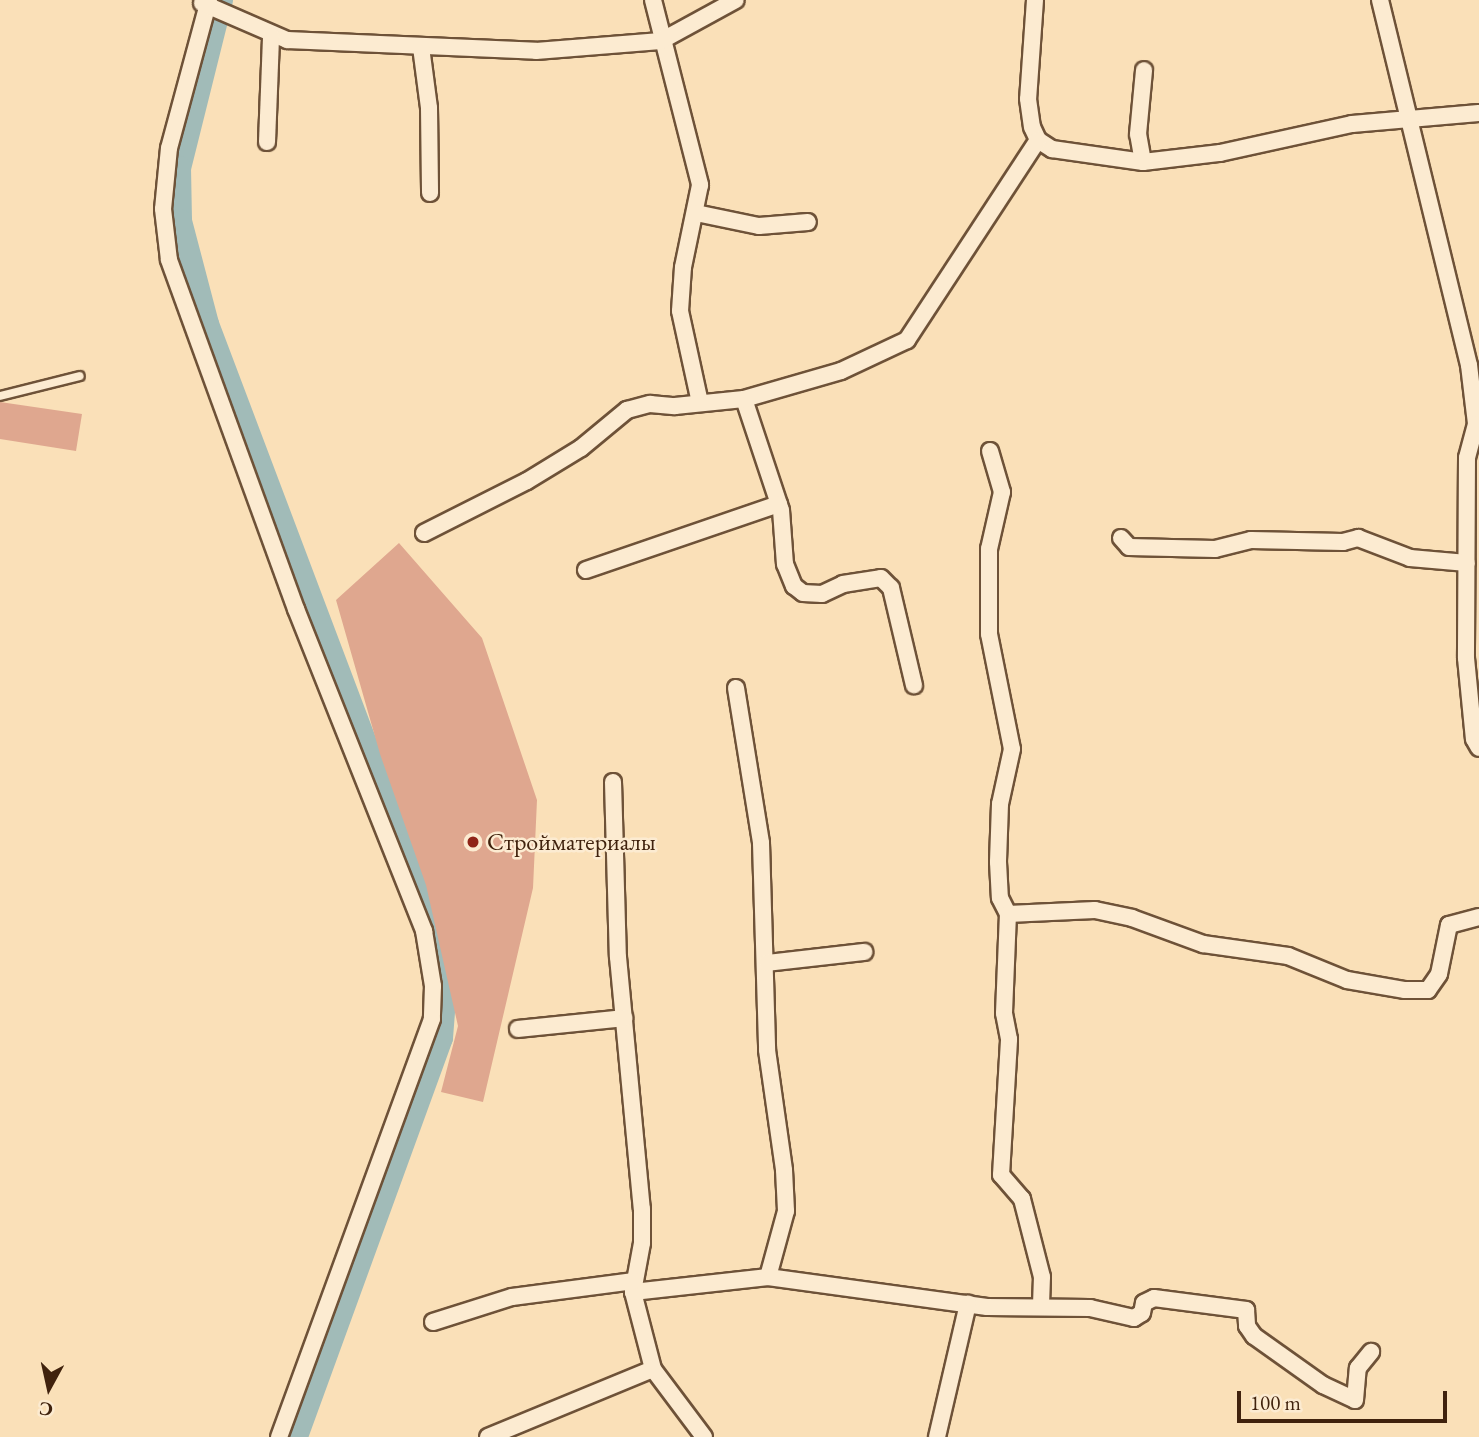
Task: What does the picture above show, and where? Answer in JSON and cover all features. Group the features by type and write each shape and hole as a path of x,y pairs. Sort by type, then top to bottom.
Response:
{"street":[{"path":"653,0 661,40 700,184 683,267 680,311 699,403"},
{"path":"279,1437 432,1019 433,986 424,931 296,609 169,260 163,209 169,148 205,3 271,36 421,47 536,51 661,40 736,0"},
{"path":"1035,0 1028,99 1038,140 1052,149 1143,162 1220,153 1352,124 1479,113"},
{"path":"1380,0 1408,120 1474,362 1476,424 1467,458 1466,658 1474,739 1479,748"},
{"path":"267,142 271,36"},
{"path":"421,47 429,108 430,193"},
{"path":"1143,162 1138,134 1144,69"},
{"path":"424,533 527,481 581,448 627,410 650,404 699,403 744,398 841,371 907,340 1038,140"},
{"path":"696,213 745,220 759,226 808,222"},
{"path":"744,398 779,504 785,564 794,586 803,593 822,594 863,578 881,578 891,588 914,685"},
{"path":"990,451 1002,492 989,549 989,634 1012,749 1000,804 998,862 1000,898 1009,914 1004,1013 1009,1039 1001,1175 1022,1199 1042,1277 1041,1305"},
{"path":"586,570 779,504"},
{"path":"1121,538 1129,547 1215,549 1251,540 1343,542 1358,538 1410,558 1467,563"},
{"path":"736,688 761,843 767,963 766,1050 786,1211 768,1277"},
{"path":"613,782 624,1018 642,1209 642,1243 633,1286 653,1369 704,1437"},
{"path":"1009,914 1095,910 1132,918 1203,944 1288,956 1338,977 1405,990 1428,990 1439,974 1449,925 1479,917"},
{"path":"767,963 864,951"},
{"path":"518,1029 624,1018"},
{"path":"433,1322 512,1297 768,1277 968,1304 1090,1308 1134,1318 1142,1313 1144,1303 1154,1298 1246,1310 1247,1326 1254,1336 1323,1385 1355,1400 1358,1368 1371,1352"},
{"path":"937,1437 968,1304"},
{"path":"488,1437 653,1369"}],"lane":[{"path":"0,396 80,376"}],"building":[{"path":"0,402 82,414 76,451 0,439"},
{"name":"Стройматериалы","path":"399,543 482,638 537,800 533,888 483,1102 441,1092 458,1026 426,885 380,754 336,600"}],"waterway":[{"path":"221,0 179,168 180,221 207,324 404,846 434,934 445,986 441,1038 296,1437"}],"place":[{"name":"Стройматериалы","path":"473,842"}]}
